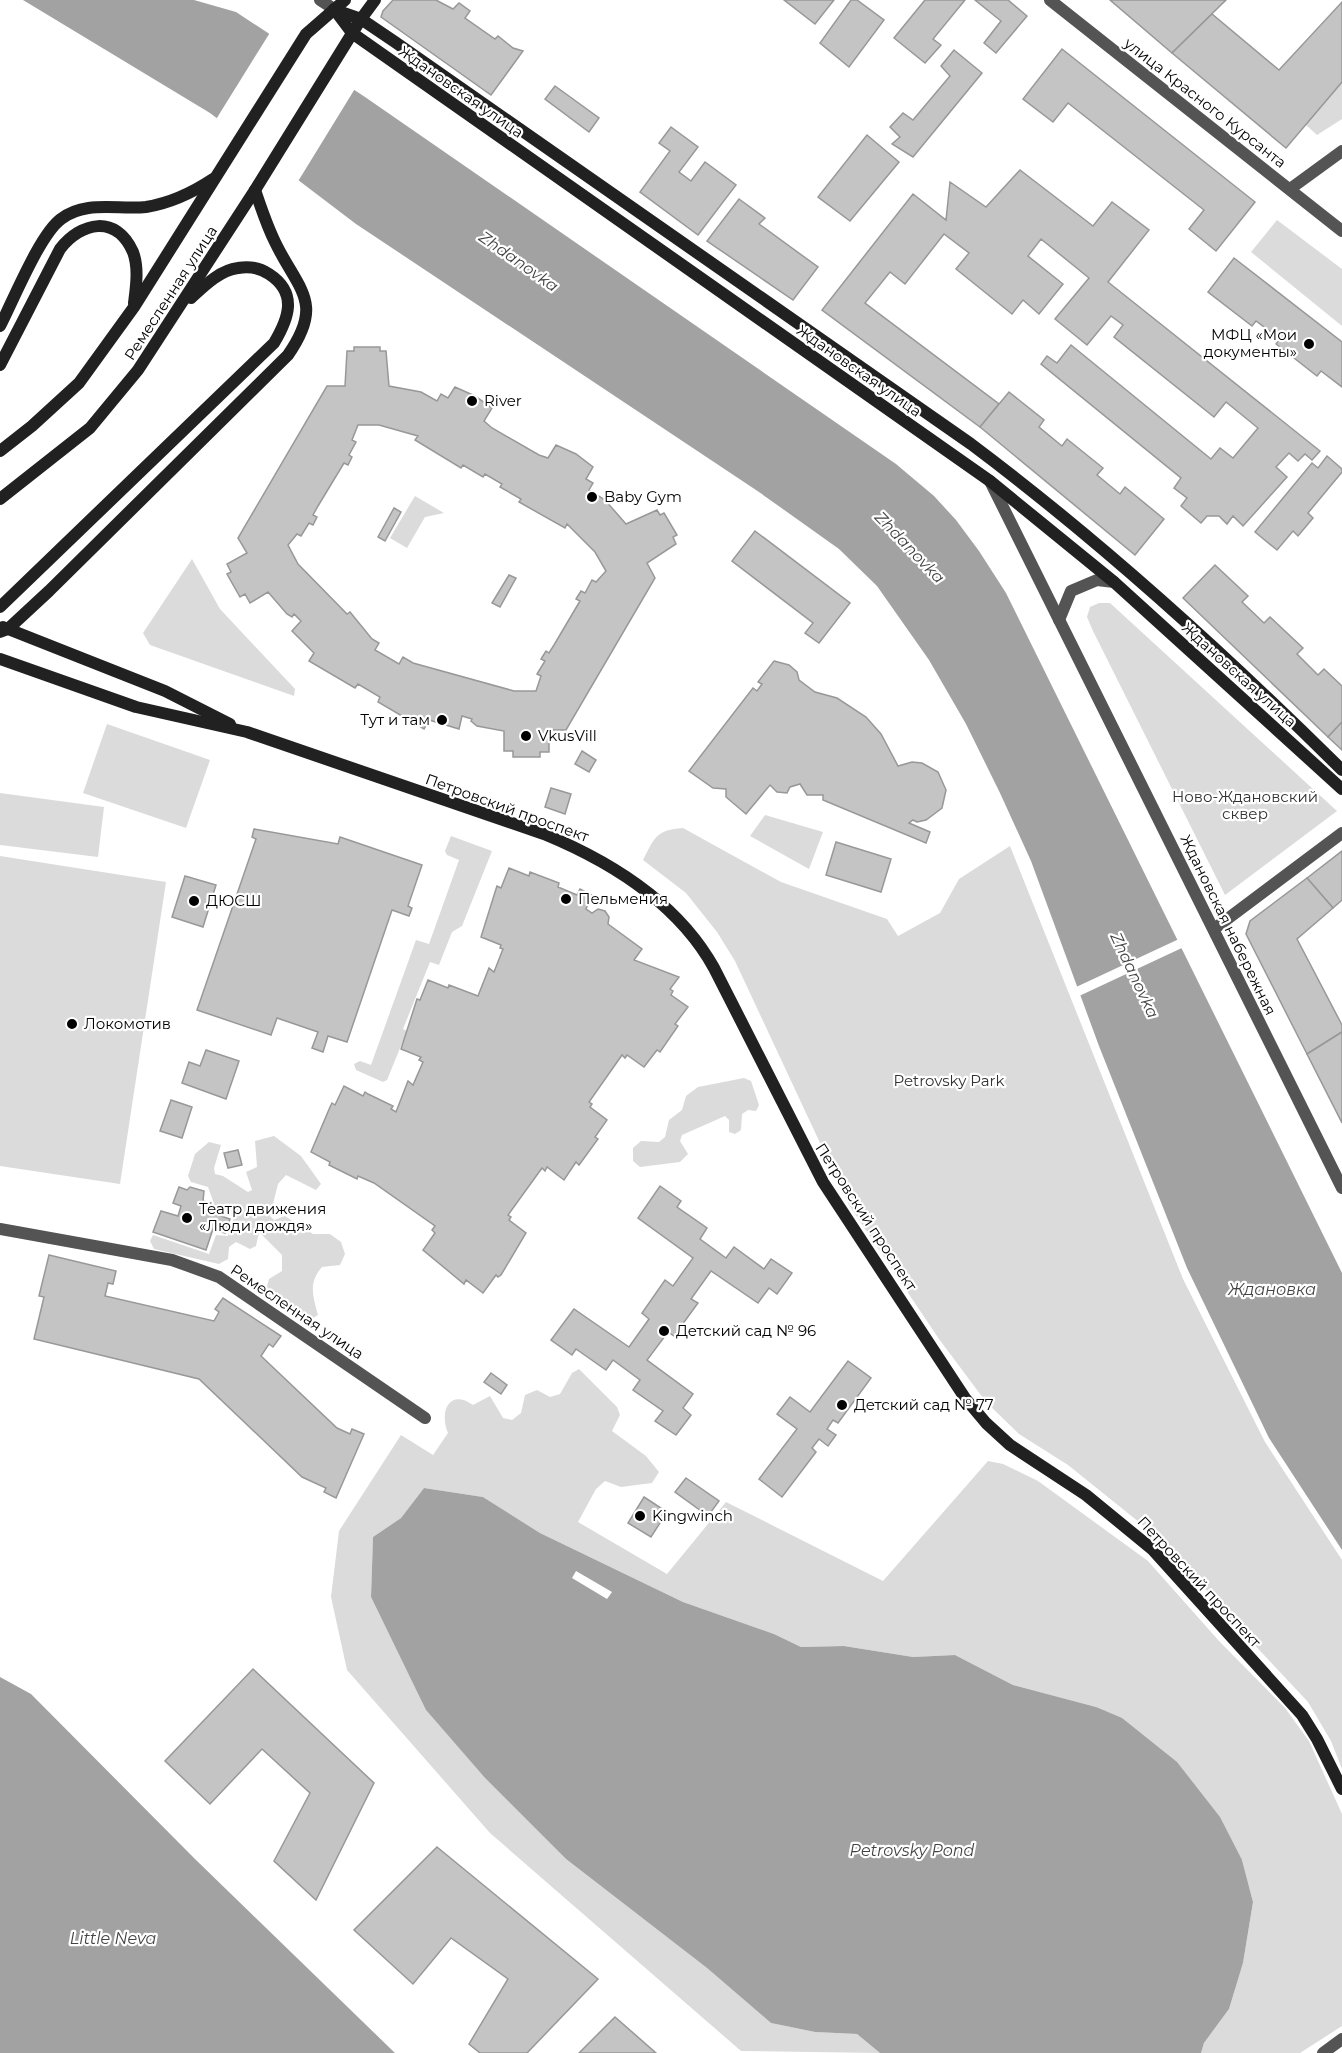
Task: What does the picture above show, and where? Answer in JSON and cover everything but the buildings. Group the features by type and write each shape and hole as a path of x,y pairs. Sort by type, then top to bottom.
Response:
{"street":[{"name":"Ждановская улица","path":"320,0 334,9 361,19 971,444 1032,490 1121,563 1342,770"},
{"path":"334,9 345,0"},
{"path":"352,33 375,0"},
{"name":"улица Красного Курсанта","path":"1050,0 1342,231"},
{"name":"Ждановская улица","path":"334,9 352,33 990,482 1114,582 1342,789"},
{"name":"Ремесленная улица","path":"0,451 79,383 134,307 306,34 334,9"},
{"name":"Ремесленная улица","path":"0,499 90,428 138,370 269,169 352,33"},
{"path":"1290,189 1342,151"},
{"path":"0,326 45,238 59,219 76,210 145,207 171,201 195,191 219,175"},
{"path":"3,629 288,355 302,334 307,312 303,289 276,244 255,190"},
{"path":"0,365 60,249 70,236 87,226 106,227 121,236 133,253 137,275 134,307"},
{"path":"0,607 274,343 285,325 289,301 281,281 260,268 237,268 212,280 181,306"},
{"name":"Ждановская набережная","path":"990,482 1342,1188"},
{"path":"1059,620 1071,591 1097,580 1114,582"},
{"name":"Петровский проспект","path":"3,629 165,691 247,732"},
{"name":"Петровский проспект","path":"0,659 136,706 247,732 544,834 584,850 620,871 678,918 695,937 714,968 823,1182 965,1398 986,1423 1010,1445 1086,1495 1152,1549 1302,1715 1329,1760 1342,1789"},
{"path":"1214,929 1342,833"},
{"name":"Ремесленная улица","path":"0,1229 172,1260 219,1277 425,1418"},
{"path":"1323,2053 1342,2039"}],"green space":[{"path":"1342,82 1342,119 1317,135 1305,124"},
{"path":"1277,220 1342,269 1342,326 1251,252"},
{"path":"415,496 444,513 425,517 407,548 390,538"},
{"path":"192,559 220,609 295,689 294,696 150,645 143,633"},
{"name":"Ново-Ждановский сквер","path":"1099,603 1110,603 1337,811 1225,895 1093,631 1087,617 1090,607"},
{"path":"107,724 210,760 186,828 83,793"},
{"path":"0,793 104,807 98,857 0,845"},
{"path":"765,815 823,832 809,869 750,836"},
{"name":"Petrovsky Park","path":"683,828 781,882 887,919 898,936 940,913 959,879 1010,846 1183,1279 1265,1442 1342,1560 1342,1769 1331,1741 1308,1702 1233,1622 1170,1547 1068,1465 1019,1434 986,1402 939,1339 849,1205 735,961 717,932 686,893 643,860 657,836 667,831"},
{"path":"451,836 492,851 462,926 452,932 439,965 430,962 403,1029 407,1031 387,1080 383,1082 356,1070 354,1064 360,1061 371,1065 416,940 429,944 459,860 447,855 445,851"},
{"name":"Локомотив","path":"0,856 166,882 120,1184 0,1166"},
{"path":"744,1078 751,1081 759,1105 756,1111 748,1110 742,1114 741,1130 735,1134 729,1132 729,1120 725,1116 682,1135 680,1141 688,1154 680,1162 640,1167 633,1161 633,1148 641,1141 659,1142 665,1137 669,1120 682,1110 686,1096 698,1087"},
{"path":"274,1136 301,1156 321,1184 316,1190 286,1175 278,1184 270,1216 274,1220 285,1216 313,1234 330,1234 341,1242 345,1254 340,1265 322,1267 318,1273 313,1290 318,1315 305,1323 265,1293 269,1279 282,1271 282,1255 259,1232 256,1246 250,1249 236,1242 229,1247 228,1259 219,1264 154,1249 150,1241 153,1235 209,1254 216,1235 228,1236 234,1217 216,1209 208,1187 191,1182 188,1176 195,1154 209,1142 221,1145 214,1168 215,1174 223,1176 248,1192 252,1190 246,1172 257,1167 255,1141"},
{"path":"579,1369 617,1407 620,1415 612,1431 646,1456 659,1472 652,1483 621,1487 605,1481 596,1489 578,1522 667,1574 726,1502 883,1581 988,1461 1003,1464 1038,1481 1148,1561 1219,1641 1285,1708 1309,1741 1342,1814 1342,2026 1300,2053 1201,2053 1204,2043 1229,2009 1243,1963 1253,1902 1242,1860 1096,1707 1013,1685 955,1655 913,1657 844,1646 801,1647 774,1634 683,1602 540,1533 483,1497 424,1488 401,1518 373,1537 371,1597 427,1711 485,1778 566,1859 707,1968 771,2023 815,2032 857,2034 880,2053 741,2051 490,1833 347,1670 331,1597 339,1531 401,1435 433,1455 448,1433 445,1417 448,1405 452,1401 465,1400 473,1405 490,1396 503,1418 512,1420 521,1413 525,1395 537,1390 550,1397 560,1394 572,1373"}],"water":[{"name":"Ждановка","path":"23,0 194,0 236,12 365,97 896,464 934,496 956,520 1006,593 1342,1273 1342,1550 1269,1438 1187,1268 1099,1046 1031,861 1000,793 966,724 929,660 877,586 839,549 759,492 356,224 210,113"},
{"name":"Petrovsky Pond","path":"424,1488 483,1497 540,1533 683,1602 774,1634 801,1647 844,1646 913,1657 955,1655 1013,1685 1096,1707 1122,1718 1177,1762 1220,1817 1242,1860 1253,1902 1243,1963 1229,2009 1204,2043 1201,2053 880,2053 857,2034 815,2032 771,2023 707,1968 566,1859 485,1778 426,1710 371,1597 373,1537 401,1518"},
{"name":"Little Neva","path":"0,1677 31,1694 195,1859 395,2053 0,2053"}],"pier":[{"path":"271,31 356,87 297,183 215,121"},
{"path":"1179,939 1184,947 1077,997 1074,988"},
{"path":"576,1571 612,1592 607,1599 572,1578"}],"place":[{"name":"МФЦ «Мои документы»","path":"1309,344"},
{"name":"River","path":"472,401"},
{"name":"Baby Gym","path":"592,497"},
{"name":"Тут и там","path":"442,720"},
{"name":"VkusVill","path":"526,736"},
{"name":"Пельмения","path":"566,899"},
{"name":"ДЮСШ","path":"194,901"},
{"name":"Локомотив","path":"72,1024"},
{"name":"Театр движения «Люди дождя»","path":"187,1218"},
{"name":"Детский сад № 96","path":"664,1331"},
{"name":"Детский сад № 77","path":"842,1405"},
{"name":"Kingwinch","path":"640,1516"}],"water label":[{"name":"Zhdanovka","path":"519,261"},
{"name":"Zhdanovka","path":"910,547"},
{"name":"Zhdanovka","path":"1135,975"}]}
